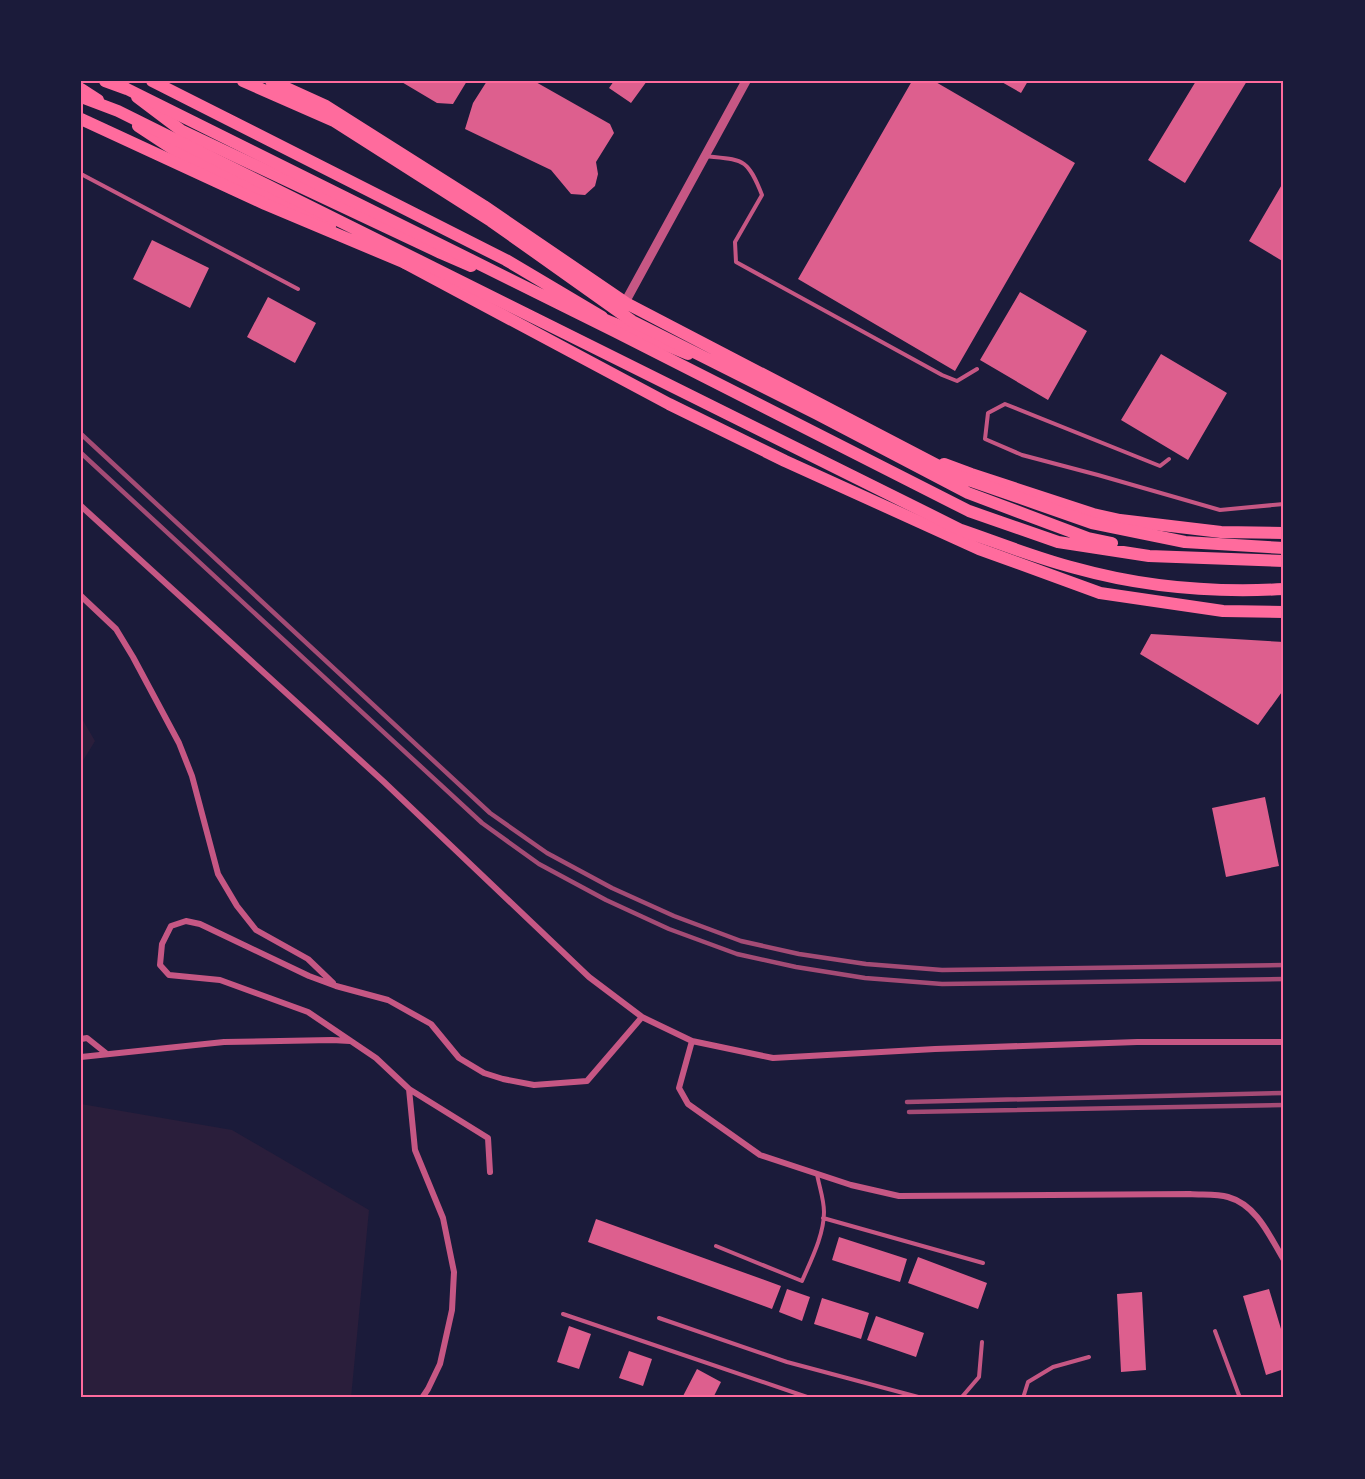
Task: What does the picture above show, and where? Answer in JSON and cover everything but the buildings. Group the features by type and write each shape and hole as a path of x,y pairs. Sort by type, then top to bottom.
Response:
{"main road":[{"path":"105,81 127,89 318,184 969,511 1058,542 1149,556 1284,561"},
{"path":"114,81 182,130 441,253 705,362 817,412 971,474 1093,514 1148,524 1221,532 1284,532"},
{"path":"152,81 506,260 613,324"},
{"path":"243,81 334,121 491,221 632,321 968,493 1088,538 1194,561 1284,566"},
{"path":"271,81 326,106 484,206 626,303 960,477 1092,523 1185,542 1284,548"},
{"path":"81,89 176,150 415,267 669,404 785,461 979,549 1100,593 1223,611 1284,612"},
{"path":"81,97 118,111 961,530 1074,568 1156,585 1235,592 1284,589"},
{"path":"81,119 265,204 415,267"}],"street":[{"path":"613,324 746,81"},
{"path":"81,506 384,782 589,977 642,1017 692,1041 773,1058 935,1049 1137,1042 1284,1042"},
{"path":"81,596 116,630 179,743 192,776 218,874 237,906 256,930 308,959 336,986"},
{"path":"490,1172 488,1138 409,1089 376,1058 308,1012 220,980 169,975 160,965 162,944 171,926 186,921 200,924 309,976 388,1000 431,1024 459,1058 484,1073 534,1085 587,1081 642,1017"},
{"path":"81,1039 87,1038 107,1054"},
{"path":"81,1057 224,1042 332,1040 351,1042"},
{"path":"692,1041 679,1088 688,1104 760,1155 851,1185 899,1196 1190,1194 1228,1197 1246,1205 1261,1221 1284,1260"},
{"path":"409,1089 415,1150 443,1218 454,1272 452,1310 440,1364 429,1389 422,1398"}],"lane":[{"path":"704,156 740,160 753,173 762,195 735,242 736,262 942,375 957,381 977,369"},
{"path":"81,174 298,289"},
{"path":"1169,459 1160,466 1005,404 988,413 985,439 1022,455 1220,510 1284,504"},
{"path":"716,1246 802,1281 821,1233 824,1212 817,1174"},
{"path":"823,1218 983,1263"},
{"path":"563,1314 810,1398"},
{"path":"659,1318 787,1362 921,1398"},
{"path":"1215,1331 1240,1398"},
{"path":"961,1398 979,1377 982,1342"},
{"path":"1023,1398 1028,1382 1053,1367 1089,1358"}],"shaded area":[{"path":"81,717 95,741 81,764"},
{"path":"81,1104 232,1130 369,1210 351,1398 81,1398"}],"railway":[{"path":"81,434 490,813 547,853 612,888 674,916 741,941 799,954 866,964 942,970 1284,965"},
{"path":"81,453 482,823 539,864 606,900 669,929 737,954 796,967 865,978 942,984 1284,979"},
{"path":"907,1102 1284,1093"},
{"path":"909,1112 1284,1105"}]}
